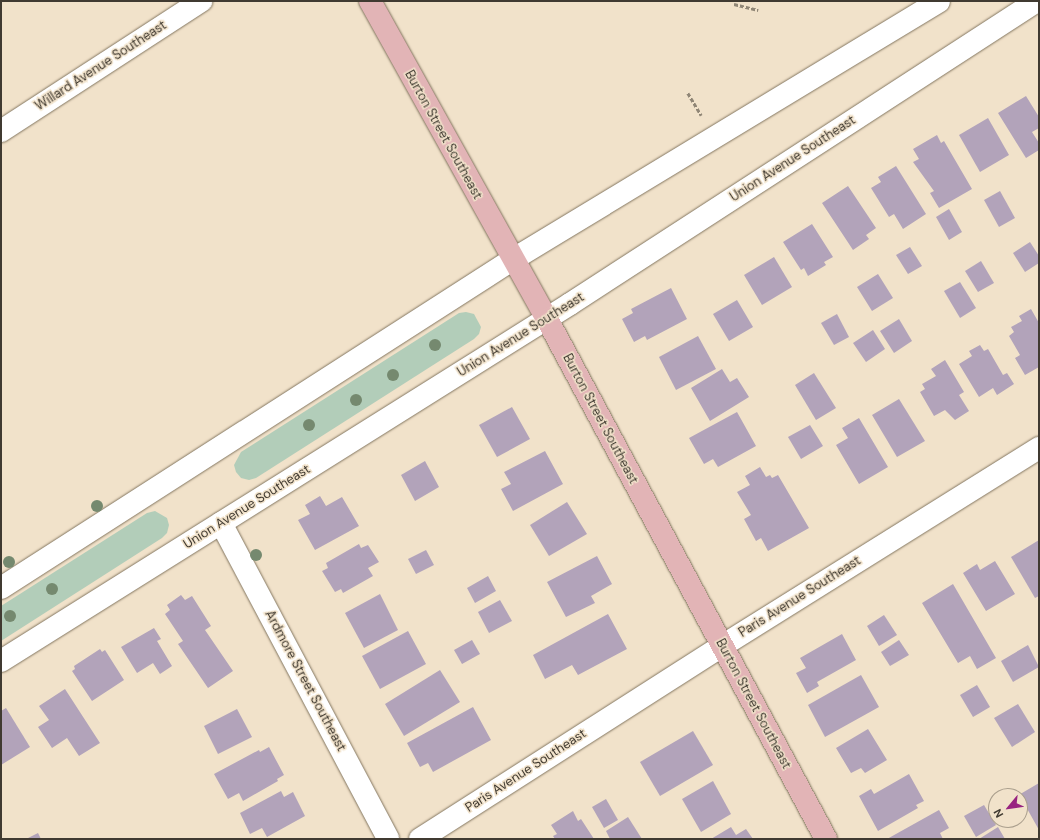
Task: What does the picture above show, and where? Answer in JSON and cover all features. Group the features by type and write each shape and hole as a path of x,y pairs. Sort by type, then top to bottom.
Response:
{"main road":[{"name":"Burton Street Southeast","path":"370,1 512,260 547,319 826,839"}],"street":[{"name":"Willard Avenue Southeast","path":"1,131 201,1"},
{"path":"1,588 512,260 939,1"},
{"name":"Union Avenue Southeast","path":"1,661 547,319 1034,2"},
{"name":"Paris Avenue Southeast","path":"420,839 722,646 1039,448"},
{"name":"Ardmore Street Southeast","path":"221,523 388,839"}],"path":[{"path":"734,4 758,10"},
{"path":"688,93 701,115"}],"green space":[{"path":"466,312 474,314 481,327 479,334 474,339 256,478 249,480 241,478 236,472 234,465 241,452 459,313"},
{"path":"155,511 167,518 169,525 167,533 162,538 1,641 1,606 147,513"}],"building":[{"path":"1026,96 1039,117 1039,128 1032,132 1039,143 1039,150 1026,158 998,113"},
{"path":"988,118 1009,155 980,172 959,135"},
{"path":"937,135 941,143 944,141 972,189 939,208 930,193 934,191 913,162 919,159 913,149"},
{"path":"896,166 926,214 903,229 894,214 889,217 871,188 881,182 878,177"},
{"path":"848,186 876,228 866,235 869,239 853,250 822,203"},
{"path":"1000,191 1015,218 999,227 984,200"},
{"path":"949,209 962,232 949,240 936,217"},
{"path":"812,224 833,257 824,262 826,265 808,276 804,268 801,270 783,242"},
{"path":"1030,242 1039,256 1039,263 1025,272 1013,253"},
{"path":"910,247 922,266 908,274 896,255"},
{"path":"774,257 792,287 762,305 744,275"},
{"path":"981,261 994,283 978,292 965,271"},
{"path":"878,274 893,298 872,311 857,287"},
{"path":"960,282 976,308 960,318 944,291"},
{"path":"671,288 687,319 647,340 645,336 634,342 622,319 633,313 631,309"},
{"path":"737,300 753,327 729,341 713,314"},
{"path":"1031,309 1039,323 1039,367 1025,375 1015,358 1020,355 1009,336 1014,332 1011,327 1022,321 1019,316"},
{"path":"837,314 849,337 834,345 821,323"},
{"path":"899,319 912,341 894,353 880,331"},
{"path":"873,330 885,349 866,362 853,343"},
{"path":"698,336 716,369 676,390 659,357"},
{"path":"980,345 984,351 988,349 1003,375 1007,373 1014,384 997,395 993,388 979,397 959,364 972,356 969,351"},
{"path":"945,360 964,392 959,395 969,411 955,420 945,410 934,416 920,392 925,389 922,384 936,376 931,369"},
{"path":"722,369 730,382 737,378 749,397 710,421 691,388"},
{"path":"814,373 836,408 816,420 795,385"},
{"path":"899,399 925,441 897,457 872,415"},
{"path":"512,407 530,439 497,457 479,425"},
{"path":"737,412 756,446 718,467 713,459 704,464 689,438"},
{"path":"859,418 888,467 859,484 836,445 848,438 842,428"},
{"path":"810,425 823,446 801,459 788,437"},
{"path":"545,451 563,484 513,511 501,489 511,484 504,472"},
{"path":"425,461 439,487 415,501 401,475"},
{"path":"760,467 766,477 770,475 772,478 778,475 809,528 768,551 761,538 756,541 744,519 751,515 737,492 750,485 745,476"},
{"path":"320,496 326,506 342,497 359,526 315,550 298,520 310,514 305,505"},
{"path":"567,502 587,534 549,556 530,525"},
{"path":"1039,540 1039,596 1035,598 1011,557"},
{"path":"359,544 361,548 368,545 379,562 368,568 373,576 343,593 341,589 335,592 322,571 328,568 326,563"},
{"path":"426,550 434,565 416,574 408,559"},
{"path":"597,556 612,584 591,596 595,603 566,617 547,582"},
{"path":"995,561 1015,594 986,611 963,573 977,564 980,570"},
{"path":"488,576 496,591 475,603 467,588"},
{"path":"953,584 996,658 977,669 970,656 958,663 922,603"},
{"path":"380,594 398,630 364,648 345,613"},
{"path":"181,595 185,600 192,596 211,626 205,630 233,671 208,688 178,644 183,641 165,614 170,610 167,605"},
{"path":"500,600 512,621 489,633 478,612"},
{"path":"608,614 627,649 578,675 572,665 545,679 533,655"},
{"path":"884,615 897,635 879,646 867,626"},
{"path":"154,628 161,639 157,641 172,666 160,674 153,663 137,673 121,647"},
{"path":"408,631 426,664 380,689 362,656"},
{"path":"842,634 856,660 817,682 819,686 807,693 796,673 806,668 800,658"},
{"path":"472,640 480,654 462,664 454,650"},
{"path":"899,640 909,655 890,666 881,652"},
{"path":"1028,645 1039,667 1013,682 1001,661"},
{"path":"100,649 102,652 105,650 124,680 92,701 72,671 75,669 74,666"},
{"path":"440,670 460,702 404,736 385,704"},
{"path":"861,675 879,707 825,737 808,705"},
{"path":"977,685 990,707 973,717 960,695"},
{"path":"65,689 100,743 79,756 67,738 52,748 38,727 49,720 39,706"},
{"path":"1018,704 1035,732 1012,747 994,718"},
{"path":"473,707 491,740 433,772 428,763 420,767 407,743"},
{"path":"6,708 30,747 1,765 1,711"},
{"path":"237,709 252,737 218,754 204,726"},
{"path":"868,729 887,760 865,773 861,768 851,773 836,748"},
{"path":"693,731 713,765 660,796 640,762"},
{"path":"269,747 284,775 277,779 278,781 243,801 239,793 228,799 214,774 259,750 260,752"},
{"path":"909,774 924,801 916,805 918,808 878,831 859,796 871,789 874,794"},
{"path":"713,781 731,814 701,832 682,799"},
{"path":"1039,783 1039,830 1028,810 1028,790"},
{"path":"281,791 284,797 293,792 305,816 267,837 262,828 250,834 240,813"},
{"path":"606,799 618,820 604,828 592,807"},
{"path":"984,805 988,812 988,828 991,828 976,837 964,816"},
{"path":"939,810 949,828 940,833 943,839 887,839"},
{"path":"573,811 578,821 581,819 594,839 555,839 553,836 557,834 551,825"},
{"path":"628,817 642,839 610,839 606,831"},
{"path":"731,827 736,835 746,829 753,839 711,839"},
{"path":"999,828 1005,839 979,839"},
{"path":"38,833 41,839 26,839"}]}
